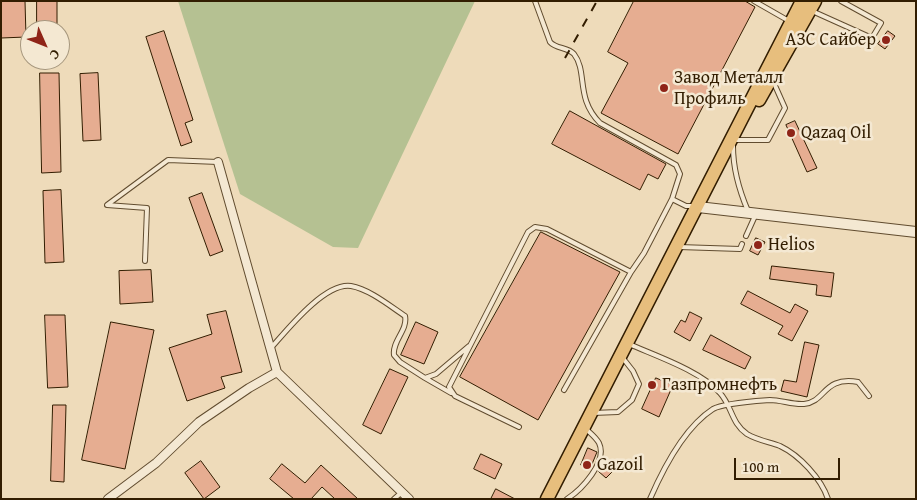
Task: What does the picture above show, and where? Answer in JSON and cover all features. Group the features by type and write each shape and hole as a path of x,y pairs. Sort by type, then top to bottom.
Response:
{"main road":[{"path":"547,499 733,140 763,74 791,23 809,4"},
{"path":"733,140 772,79 809,4"}],"street":[{"path":"218,162 277,372 408,499"},
{"path":"698,207 916,232"},
{"path":"108,499 156,463 199,422 249,388 277,372"}],"lane":[{"path":"536,1 550,42 554,46 569,50 576,58 586,105 594,117 679,168 680,174 672,199 644,252 564,390"},
{"path":"754,1 791,23"},
{"path":"809,4 872,38 881,24 841,1"},
{"path":"746,236 753,212 740,194 733,160 733,140 768,140 786,108 772,79"},
{"path":"146,260 147,208 107,205 168,160 218,162"},
{"path":"672,199 686,206 698,207"},
{"path":"453,394 450,383 531,229 539,227 547,229 631,272"},
{"path":"677,247 740,248 742,244"},
{"path":"270,350 288,328 321,297 338,288 353,286 405,316 405,325 395,346 394,355 400,362 453,394 519,427"},
{"path":"627,343 711,385 720,393 735,422 748,434 792,452 813,475 828,499"},
{"path":"425,378 436,374 471,345"},
{"path":"591,413 618,412 632,400 639,384 633,371 621,355"},
{"path":"650,499 664,468 684,438 714,408 771,400 804,404 812,401 832,383 852,381 862,385 869,396"},
{"path":"567,499 584,486 601,454 600,444 584,427"},
{"path":"394,499 402,492"}],"green space":[{"path":"178,1 475,1 358,248 333,247 240,194"}],"building":[{"path":"1,1 25,1 26,20 20,20 20,37 1,38"},
{"path":"37,1 57,1 57,20 37,20"},
{"name":"Завод Металл Профиль","path":"634,1 745,1 755,7 678,154 601,113 628,63 608,52"},
{"path":"164,31 193,120 185,123 192,142 181,146 146,37"},
{"path":"888,31 895,36 885,49 878,44"},
{"path":"40,73 59,73 61,172 42,173"},
{"path":"98,73 101,140 83,141 80,74"},
{"path":"570,111 666,164 658,179 648,174 640,190 552,144"},
{"path":"795,121 817,168 807,172 786,125"},
{"path":"61,190 64,262 45,263 43,191"},
{"path":"202,193 223,251 210,256 189,198"},
{"path":"541,232 620,272 538,420 460,377"},
{"name":"Helios","path":"756,238 765,242 758,255 750,251"},
{"path":"772,266 834,273 831,297 816,295 817,285 770,279"},
{"path":"151,270 153,302 120,304 119,271"},
{"path":"748,291 790,313 795,304 808,311 792,341 778,334 783,326 741,304"},
{"path":"226,311 242,372 221,377 225,388 187,401 169,348 212,334 207,315"},
{"path":"690,312 702,318 690,341 674,332 681,320 685,322"},
{"path":"45,315 65,315 68,387 48,388"},
{"path":"111,322 154,330 125,469 82,460"},
{"path":"416,322 438,332 424,364 401,355"},
{"path":"711,335 751,357 745,369 703,350"},
{"path":"805,342 819,345 807,397 781,391 784,380 796,382"},
{"path":"390,369 408,377 381,434 363,425"},
{"path":"656,378 673,385 659,417 642,409"},
{"path":"53,405 66,405 64,482 51,481"},
{"path":"588,448 597,452 590,469 581,465"},
{"path":"481,454 502,464 495,479 474,469"},
{"path":"201,461 220,487 204,499 185,473"},
{"path":"282,464 305,483 321,465 358,499 335,499 322,487 311,499 294,499 270,479"},
{"path":"604,464 612,472 606,478 598,471"},
{"path":"496,489 515,499 491,499"}],"railway":[{"path":"565,58 597,1"}],"place":[{"name":"АЗС Сайбер","path":"886,40"},
{"name":"Завод Металл Профиль","path":"664,88"},
{"name":"Qazaq Oil","path":"791,133"},
{"name":"Helios","path":"758,245"},
{"name":"Газпромнефть","path":"652,385"},
{"name":"Gazoil","path":"587,465"}]}
